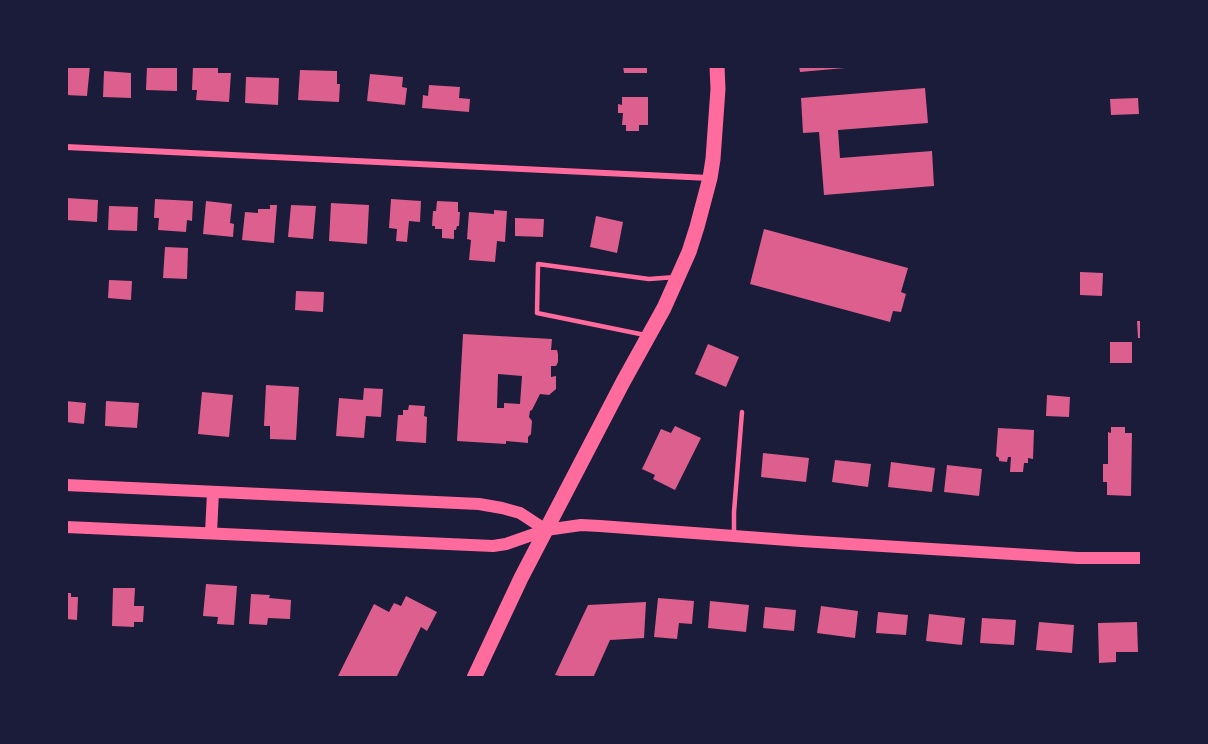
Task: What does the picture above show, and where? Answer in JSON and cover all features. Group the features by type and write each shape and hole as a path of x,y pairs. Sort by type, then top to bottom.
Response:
{"main road":[{"path":"474,678 521,578 664,308 688,252 697,228 713,159 718,89 717,66"},
{"path":"66,485 479,504 520,513 546,530"},
{"path":"211,533 213,492"},
{"path":"66,527 493,546 506,544 546,530 600,525 1078,558 1142,558"}],"street":[{"path":"66,147 710,178"}],"lane":[{"path":"649,335 537,313 538,264 649,279 678,276"},
{"path":"734,536 742,412"}],"building":[{"path":"66,66 90,66 87,96 66,95"},
{"path":"147,66 177,66 177,91 146,90"},
{"path":"193,66 218,66 218,73 231,73 229,102 196,100 197,90 192,90"},
{"path":"623,66 647,66 647,73 624,73"},
{"path":"799,66 845,66 845,68 800,72"},
{"path":"300,70 337,71 337,84 340,84 339,102 298,100"},
{"path":"104,71 131,73 131,98 103,97"},
{"path":"370,74 403,77 402,87 407,88 405,105 367,101"},
{"path":"246,77 279,78 278,105 245,103"},
{"path":"429,85 460,87 459,98 470,99 469,112 422,108 423,95 428,96"},
{"path":"925,88 928,123 838,130 840,158 932,151 934,186 824,195 819,132 803,133 801,98"},
{"path":"622,97 648,97 648,125 639,125 639,131 626,131 626,125 622,125 623,113 618,113 618,104 622,105"},
{"path":"1138,98 1139,114 1111,115 1110,99"},
{"path":"67,198 98,200 97,222 66,220"},
{"path":"155,199 193,201 192,221 187,220 186,232 158,230 159,218 154,218"},
{"path":"391,199 421,201 420,222 409,221 407,242 396,241 397,229 389,228"},
{"path":"206,201 232,204 230,223 234,224 233,237 203,234"},
{"path":"437,201 458,202 459,226 454,230 454,239 442,238 442,229 435,229 435,226 432,226 433,211 436,211"},
{"path":"331,203 369,205 367,244 329,241"},
{"path":"270,205 277,205 274,243 242,240 245,212 258,213 258,209 270,209"},
{"path":"291,205 316,206 313,239 288,237"},
{"path":"109,206 138,207 137,231 108,230"},
{"path":"494,210 507,211 505,242 497,241 495,262 469,260 471,240 467,239 469,212 494,214"},
{"path":"596,216 623,222 617,253 590,247"},
{"path":"515,218 544,219 543,237 515,236"},
{"path":"764,229 908,268 901,292 906,294 901,312 893,311 890,322 750,284"},
{"path":"165,247 188,248 187,279 163,278"},
{"path":"1080,272 1103,273 1102,296 1080,295"},
{"path":"109,280 132,281 131,300 108,298"},
{"path":"296,291 324,292 323,312 295,310"},
{"path":"1137,321 1142,321 1142,338 1138,338"},
{"path":"463,334 552,339 551,350 557,350 558,354 556,366 551,366 551,377 556,376 556,389 549,395 540,394 530,411 529,417 532,421 528,443 457,441","holes":["498,374 522,376 520,404 504,403 504,408 497,408"]},
{"path":"1110,342 1132,342 1132,363 1110,363"},
{"path":"708,344 739,357 726,387 695,374"},
{"path":"266,385 299,387 296,440 270,439 270,426 264,426"},
{"path":"364,388 383,389 381,417 366,416 364,438 336,436 339,398 363,400"},
{"path":"202,392 233,395 229,437 198,434"},
{"path":"1047,395 1070,397 1069,417 1046,416"},
{"path":"66,401 86,403 84,424 66,422"},
{"path":"106,401 139,403 137,428 105,426"},
{"path":"409,405 425,406 426,443 396,441 398,415 403,415 403,410 408,410"},
{"path":"675,426 701,438 675,490 653,479 655,475 642,469 661,429 671,433"},
{"path":"1111,427 1125,427 1125,433 1132,433 1131,496 1107,495 1107,482 1103,482 1103,464 1108,464 1108,432 1111,433"},
{"path":"998,428 1034,430 1033,459 1028,458 1028,463 1024,463 1023,472 1010,472 1011,457 1008,457 1007,462 999,461 996,456"},
{"path":"763,453 809,458 806,482 761,477"},
{"path":"835,460 871,464 868,487 832,482"},
{"path":"891,462 935,468 932,492 888,487"},
{"path":"947,465 982,469 979,496 944,492"},
{"path":"206,584 237,586 234,625 217,624 218,617 203,616"},
{"path":"113,588 135,588 134,606 144,606 143,622 134,622 134,627 112,626"},
{"path":"66,593 71,593 71,597 78,597 77,620 66,619"},
{"path":"251,594 270,595 269,598 291,600 290,619 268,618 267,625 249,624"},
{"path":"406,596 437,612 427,631 421,627 396,678 337,678 374,604 389,612 394,603 401,606"},
{"path":"658,598 694,601 692,624 679,623 677,639 654,637"},
{"path":"710,601 749,605 746,632 708,628"},
{"path":"646,602 644,638 610,640 593,678 570,678 555,675 588,605"},
{"path":"821,606 858,611 855,638 817,633"},
{"path":"765,607 796,610 794,631 763,628"},
{"path":"878,612 908,615 906,635 876,633"},
{"path":"929,614 965,618 962,645 926,641"},
{"path":"982,618 1016,620 1014,645 980,643"},
{"path":"1039,622 1074,625 1072,653 1036,650"},
{"path":"1137,622 1138,652 1116,652 1116,662 1099,663 1098,623"}]}
